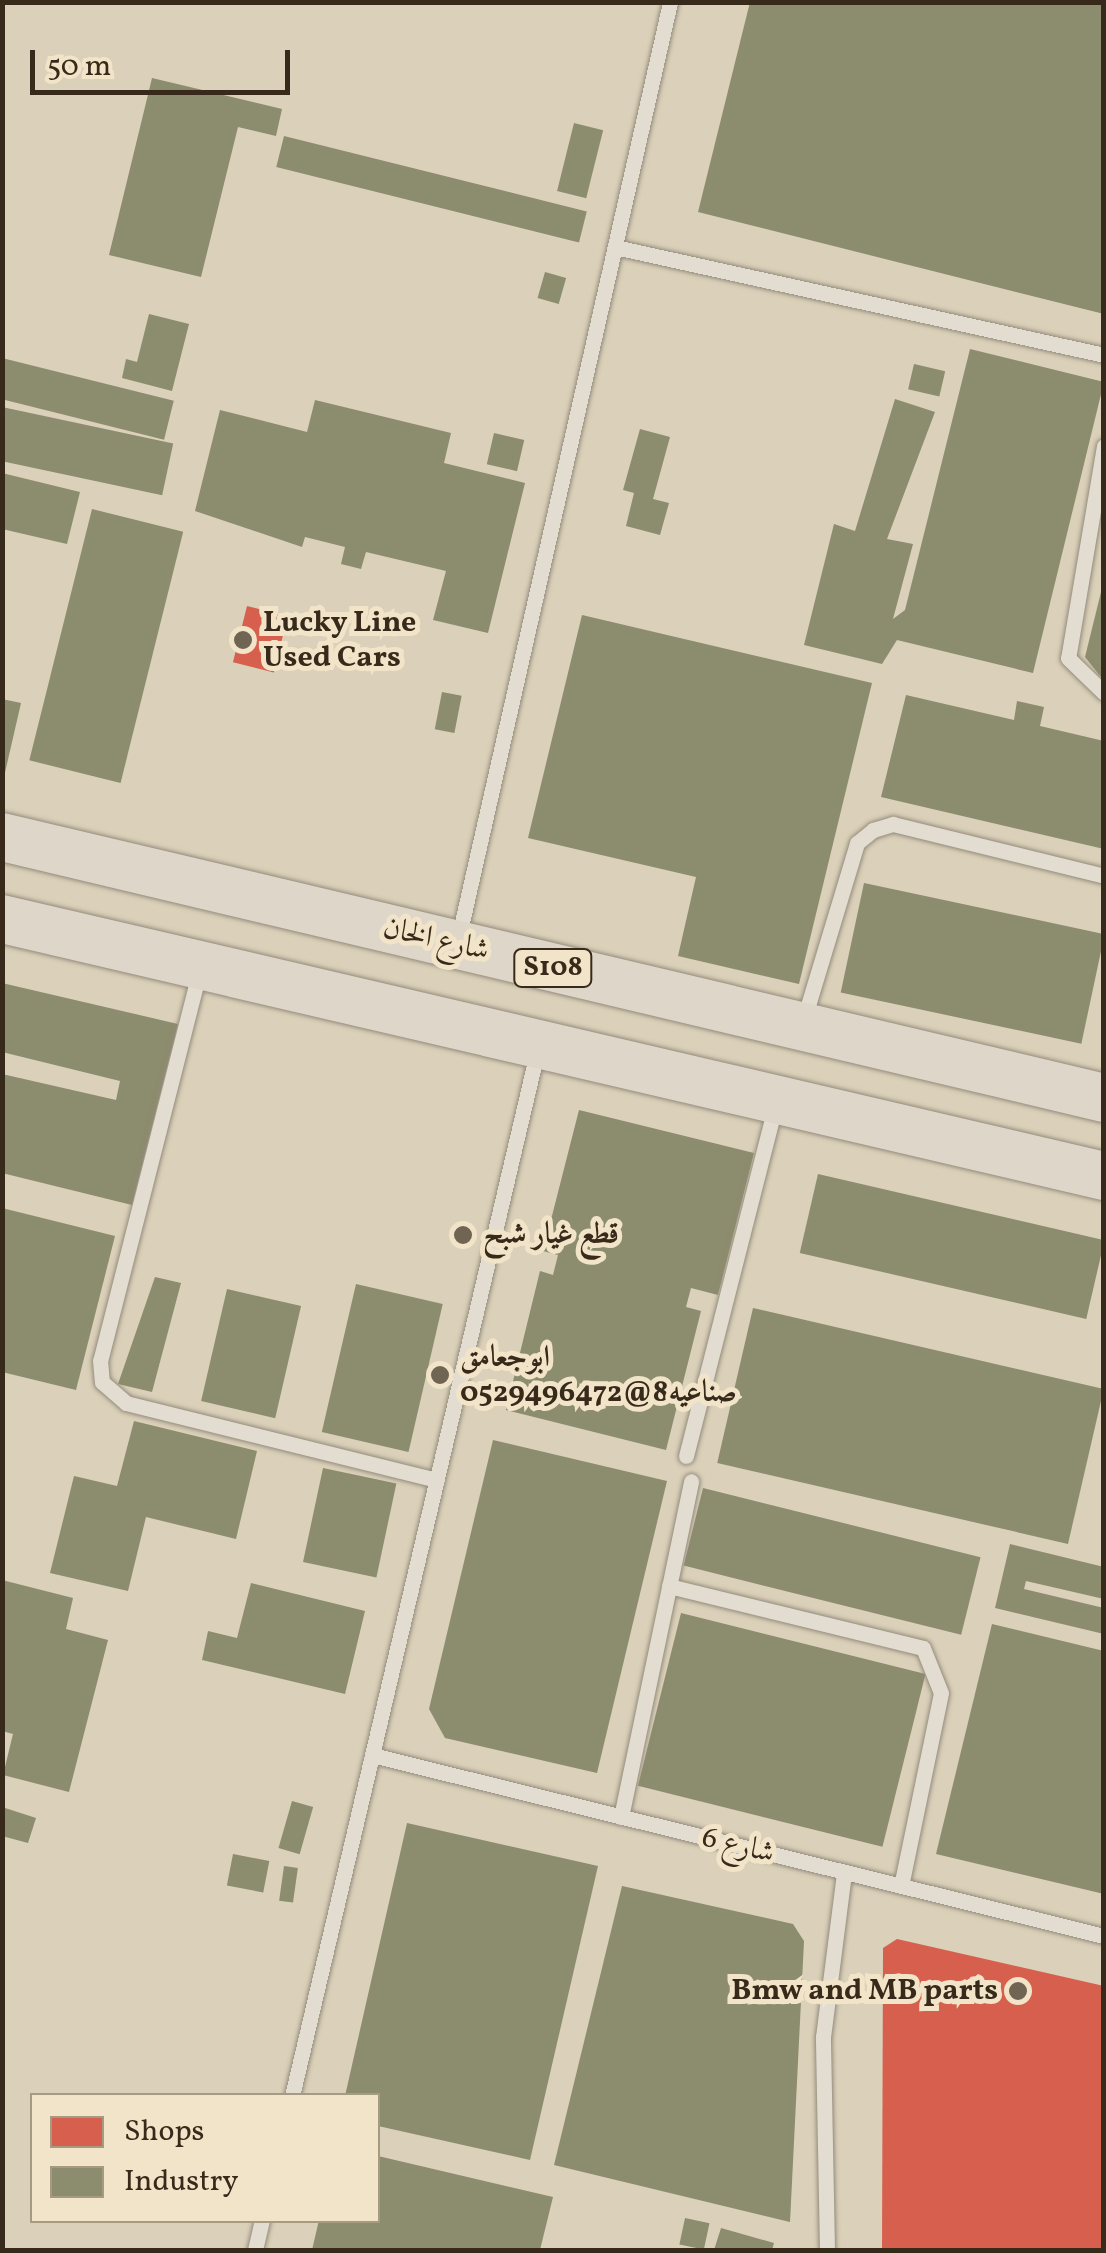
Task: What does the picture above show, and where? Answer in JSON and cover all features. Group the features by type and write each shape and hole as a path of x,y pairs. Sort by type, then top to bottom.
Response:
{"main road":[{"name":"شارع الخان","path":"2,837 1104,1098"},
{"path":"2,919 1104,1176"}],"lane":[{"path":"457,945 670,2"},
{"path":"615,247 1104,355"},
{"path":"1104,446 1068,658 1104,692"},
{"path":"802,1026 856,843 873,830 892,824 1104,876"},
{"path":"201,966 100,1360 102,1382 126,1403 437,1480"},
{"path":"293,2093 539,1044"},
{"path":"686,1456 776,1102"},
{"path":"622,1817 691,1481"},
{"path":"669,1586 924,1648 941,1694 902,1886"},
{"name":"شارع 6","path":"372,1755 1104,1936"},
{"path":"827,2250 823,2037 844,1872"},
{"path":"256,2250 261,2223"}],"building: Shops":[{"path":"247,606 288,616 274,672 233,662"},
{"path":"897,1939 1104,1986 1104,2250 882,2250 883,1948"}],"building: Industry":[{"path":"750,2 1104,2 1104,314 698,212"},
{"path":"152,78 282,109 276,136 238,127 201,277 109,255"},
{"path":"574,123 603,130 586,198 557,191"},
{"path":"284,136 587,211 579,243 276,167"},
{"path":"545,272 566,278 559,304 538,298"},
{"path":"149,314 189,324 172,391 122,378 126,359 137,362"},
{"path":"970,349 1104,382 1033,673 897,640 882,664 804,645 834,524 855,531 895,399 935,412 887,539 913,544 893,619 905,610"},
{"path":"2,358 174,401 164,440 2,399"},
{"path":"914,364 945,371 939,397 908,389"},
{"path":"315,400 451,433 444,463 525,483 488,633 433,620 446,571 366,552 361,569 341,564 345,547 305,537 302,547 195,511 220,410 307,432"},
{"path":"2,407 173,443 162,495 2,461"},
{"path":"640,429 670,437 653,499 669,503 660,535 626,526 634,493 623,490"},
{"path":"494,433 524,440 517,471 487,464"},
{"path":"2,473 80,492 67,544 2,529"},
{"path":"92,509 183,532 121,783 29,760"},
{"path":"1104,588 1104,681 1085,657"},
{"path":"582,615 872,683 799,984 678,956 696,877 528,838"},
{"path":"442,692 462,696 454,733 435,729"},
{"path":"906,695 1014,720 1017,701 1044,707 1040,726 1104,741 1104,849 881,797"},
{"path":"2,699 21,703 4,777 2,777"},
{"path":"864,883 1104,934 1081,1044 841,993"},
{"path":"2,983 178,1024 132,1205 2,1173 2,1074 116,1100 120,1081 2,1052"},
{"path":"579,1110 754,1153 718,1295 691,1288 686,1307 701,1311 666,1450 506,1410 540,1271 553,1275 558,1255 543,1251"},
{"path":"818,1174 1104,1240 1086,1319 800,1253"},
{"path":"2,1208 115,1236 76,1390 2,1372"},
{"path":"155,1277 181,1283 152,1392 118,1384"},
{"path":"356,1284 443,1304 409,1452 322,1432"},
{"path":"227,1289 301,1306 275,1418 201,1401"},
{"path":"753,1308 1104,1389 1068,1544 717,1463"},
{"path":"134,1421 257,1451 236,1539 146,1517 128,1591 50,1573 74,1476 117,1486"},
{"path":"493,1440 667,1481 597,1773 445,1738 429,1709"},
{"path":"323,1468 396,1484 376,1577 303,1562"},
{"path":"703,1488 981,1557 961,1635 684,1566"},
{"path":"1010,1544 1104,1567 1104,1599 1026,1581 1024,1589 1104,1608 1104,1634 995,1608"},
{"path":"2,1580 73,1598 66,1629 108,1640 69,1792 3,1775 13,1734 2,1731"},
{"path":"251,1583 365,1611 345,1694 202,1660 208,1631 237,1638"},
{"path":"681,1613 926,1674 882,1847 638,1786"},
{"path":"992,1624 1104,1651 1104,1894 936,1854"},
{"path":"292,1801 313,1807 300,1854 278,1848"},
{"path":"2,1807 36,1818 28,1843 2,1836"},
{"path":"407,1823 598,1866 530,2160 380,2126 380,2093 346,2093"},
{"path":"233,1854 269,1861 263,1892 227,1885"},
{"path":"284,1866 298,1868 293,1903 279,1901"},
{"path":"622,1886 793,1924 804,1941 790,2222 554,2165"},
{"path":"380,2156 553,2197 540,2250 312,2250 318,2223 380,2223"},
{"path":"685,2218 709,2223 704,2250 679,2244"},
{"path":"721,2228 774,2243 772,2250 714,2250"}],"place":[{"name":"Lucky Line Used Cars","path":"243,640"},
{"name":"قطع غيار شبح","path":"463,1235"},
{"name":"ابوجعامق صناعيه8@0529496472","path":"440,1375"},
{"name":"Bmw and MB parts","path":"1018,1991"}]}
